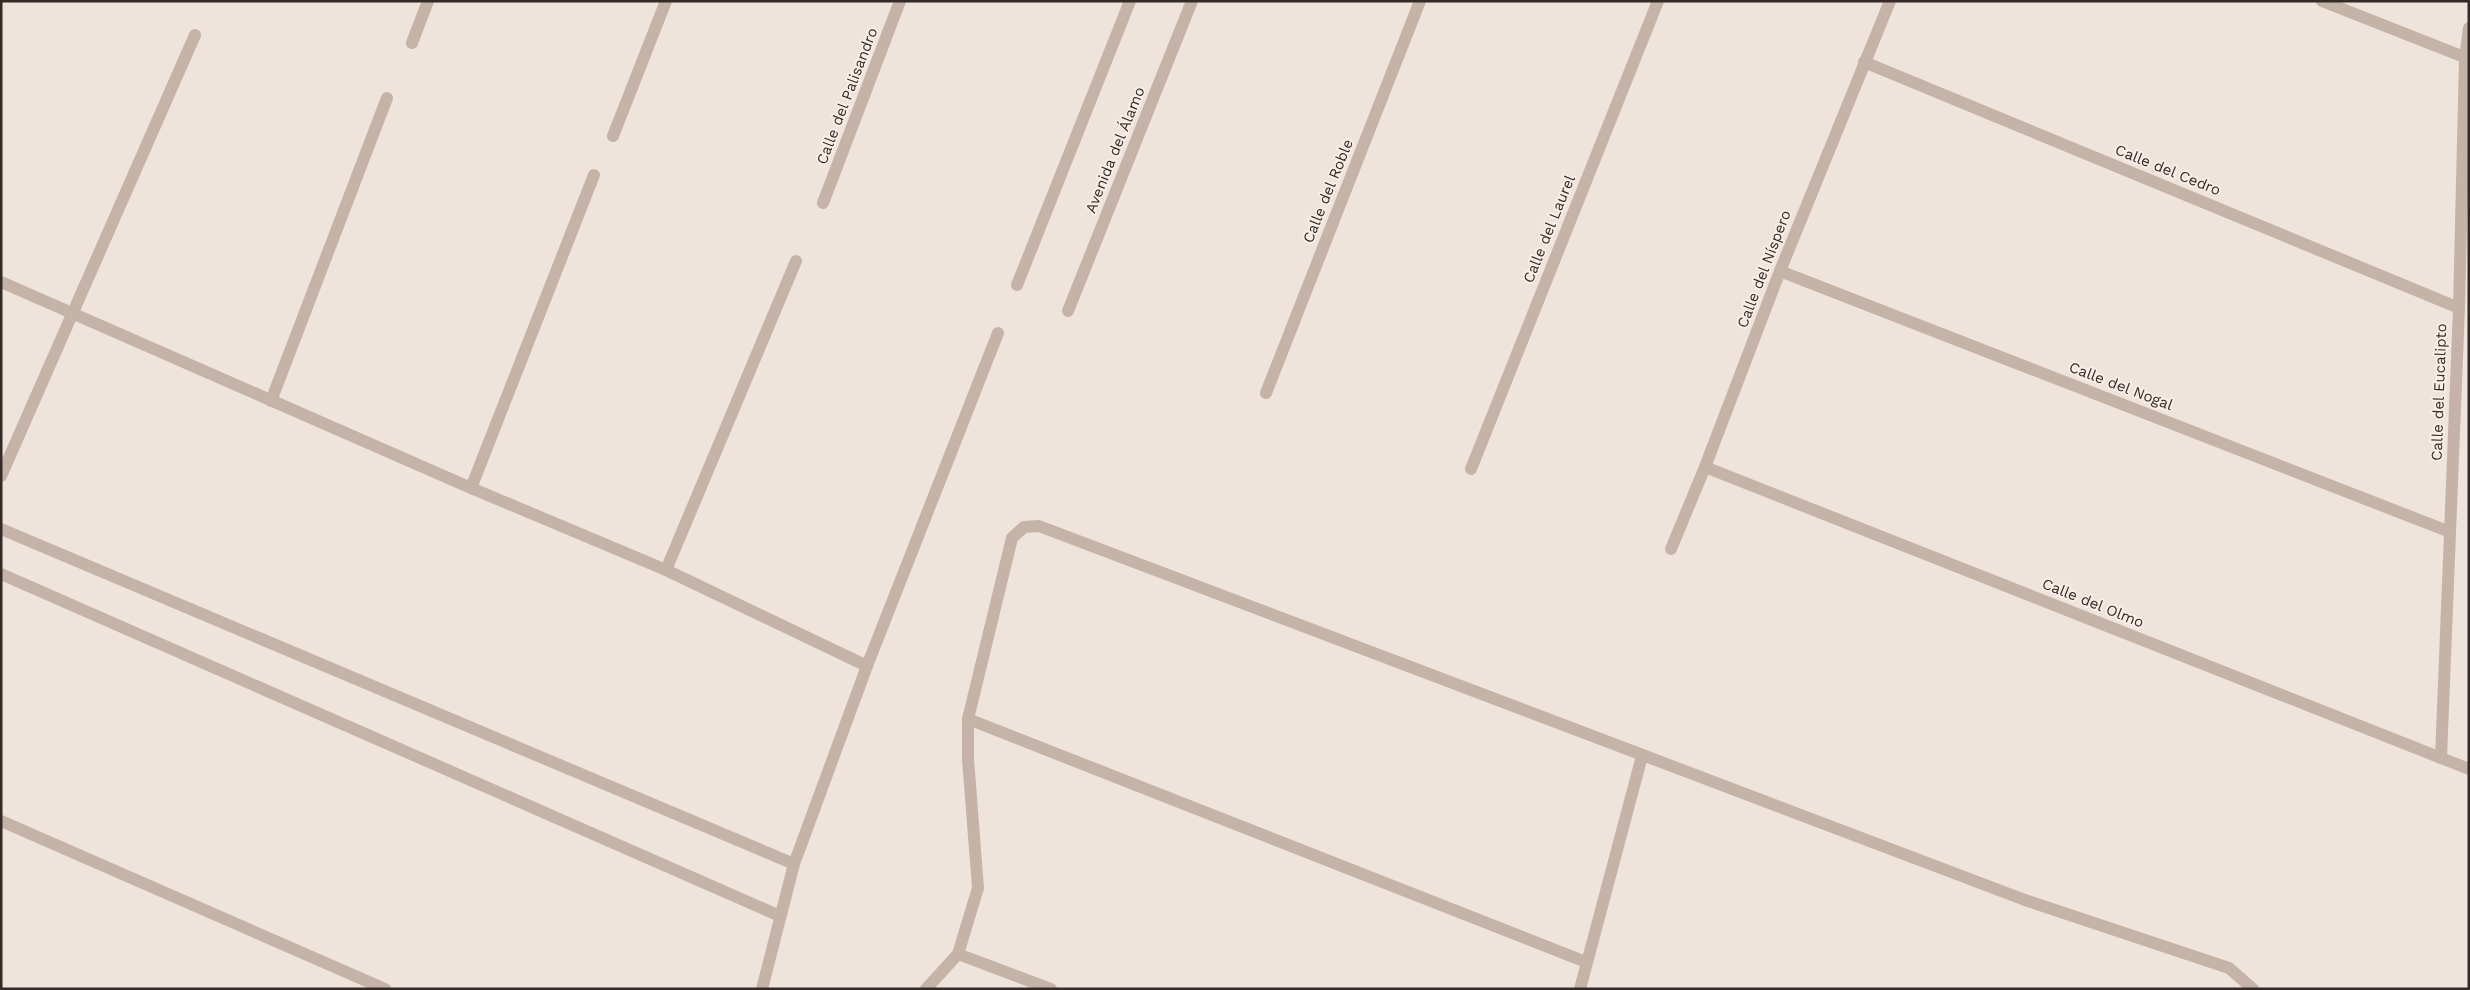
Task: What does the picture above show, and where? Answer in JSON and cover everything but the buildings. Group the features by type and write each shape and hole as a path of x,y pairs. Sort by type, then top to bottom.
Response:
{"street":[{"path":"412,43 428,1"},
{"path":"613,136 666,1"},
{"name":"Calle del Palisandro","path":"824,203 900,1"},
{"path":"1018,285 1130,1"},
{"name":"Avenida del Álamo","path":"1068,311 1192,1"},
{"name":"Calle del Roble","path":"1266,393 1420,1"},
{"name":"Calle del Laurel","path":"1471,469 1658,1"},
{"name":"Calle del Níspero","path":"1671,549 1705,467 1780,271 1890,1"},
{"path":"2322,1 2467,59"},
{"name":"Calle del Eucalipto","path":"2441,758 2469,28"},
{"path":"1,476 71,313 195,35"},
{"name":"Calle del Cedro","path":"1864,62 2459,308"},
{"path":"271,401 387,98"},
{"path":"471,488 594,175"},
{"path":"666,570 796,261"},
{"name":"Calle del Nogal","path":"1780,271 2450,532"},
{"path":"1,282 471,488 666,570 867,666"},
{"path":"762,989 794,864 867,666 998,333"},
{"name":"Calle del Olmo","path":"1705,467 2469,769"},
{"path":"926,989 958,954 978,888 968,759 968,719 1012,538 1024,527 1039,526 2025,900 2229,968 2253,989"},
{"path":"1,530 794,864"},
{"path":"1,574 780,916"},
{"path":"968,719 1586,962"},
{"path":"1580,989 1642,756"},
{"path":"1,821 385,989"},
{"path":"958,954 1052,989"}]}
